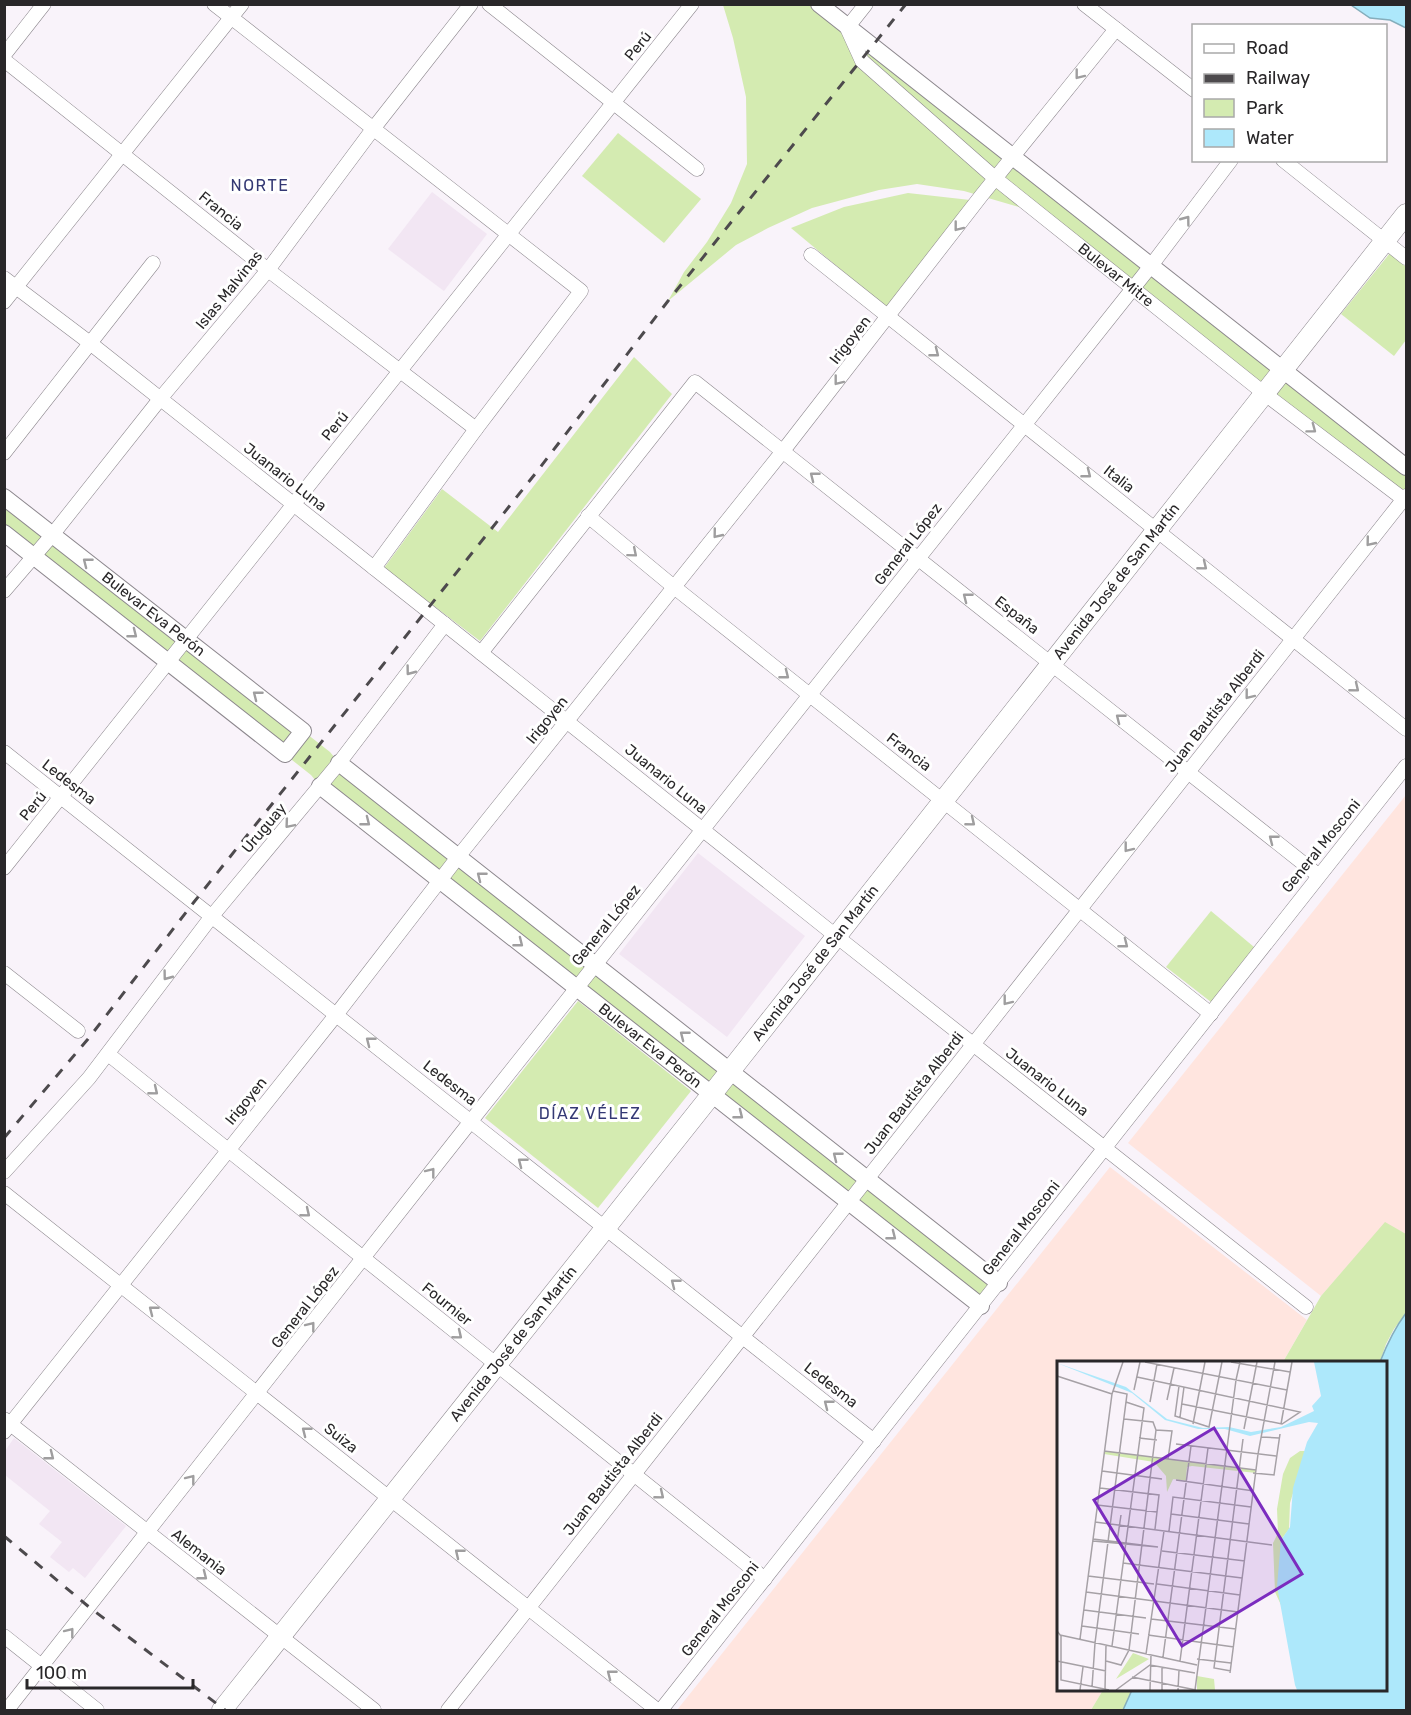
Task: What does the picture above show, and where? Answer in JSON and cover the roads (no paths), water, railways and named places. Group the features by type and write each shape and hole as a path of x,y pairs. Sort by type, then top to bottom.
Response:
{"main road":[{"name":"Avenida José de San Martín","path":"222,1710 1407,214"}],"street":[{"path":"4,55 44,4"},
{"path":"214,4 581,291 374,568"},
{"path":"4,302 242,4"},
{"name":"Islas Malvinas","path":"4,591 267,270 471,4"},
{"path":"489,4 697,169"},
{"name":"Perú","path":"4,868 692,4"},
{"name":"Bulevar Mitre","path":"819,4 1150,267 1407,467"},
{"path":"847,28 866,4"},
{"path":"1084,4 1192,88"},
{"name":"Bulevar Mitre","path":"847,28 862,60 996,180 1133,286 1265,394 1406,499"},
{"name":"Irigoyen","path":"6,1425 121,1285 336,1015 458,857 783,451 1116,29"},
{"name":"Francia","path":"4,60 267,270 476,429"},
{"name":"General López","path":"7,1710 471,1121 1150,267 1229,162"},
{"path":"1286,162 1407,258"},
{"name":"Italia","path":"811,255 1407,729"},
{"path":"4,453 153,263"},
{"name":"Juanario Luna","path":"4,278 294,504 1306,1307"},
{"name":"España","path":"588,516 695,381 1318,875"},
{"name":"Bulevar Eva Perón","path":"4,497 303,731 285,754 4,533"},
{"name":"Juan Bautista Alberdi","path":"448,1710 1293,638 1406,499"},
{"path":"481,652 588,516"},
{"name":"Francia","path":"588,516 1211,1014"},
{"name":"Uruguay","path":"4,1172 89,1078 212,916 339,764 445,624"},
{"name":"Ledesma","path":"4,752 874,1441"},
{"name":"Bulevar Eva Perón","path":"339,764 999,1283"},
{"name":"General Mosconi","path":"659,1710 1105,1149 1318,875 1407,766"},
{"name":"Bulevar Eva Perón","path":"320,786 981,1306"},
{"path":"4,973 78,1031"},
{"name":"Fournier","path":"108,1054 765,1579"},
{"name":"Suiza","path":"4,1193 659,1710"},
{"name":"Alemania","path":"6,1425 374,1710"},
{"path":"4,1636 96,1710"}],"water":[{"path":"1351,5 1406,5 1406,28 1390,20 1370,18"},
{"path":"1406,1313 1406,1710 1123,1710 1132,1691 1387,1691 1387,1361 1380,1361"}],"railway":[{"path":"4,1138 88,1039 194,902 535,474 668,301 906,4"},
{"path":"4,1536 89,1607 225,1710"}],"district":[{"name":"NORTE","path":"260,185"},
{"name":"DÍAZ VÉLEZ","path":"590,1113"}]}
